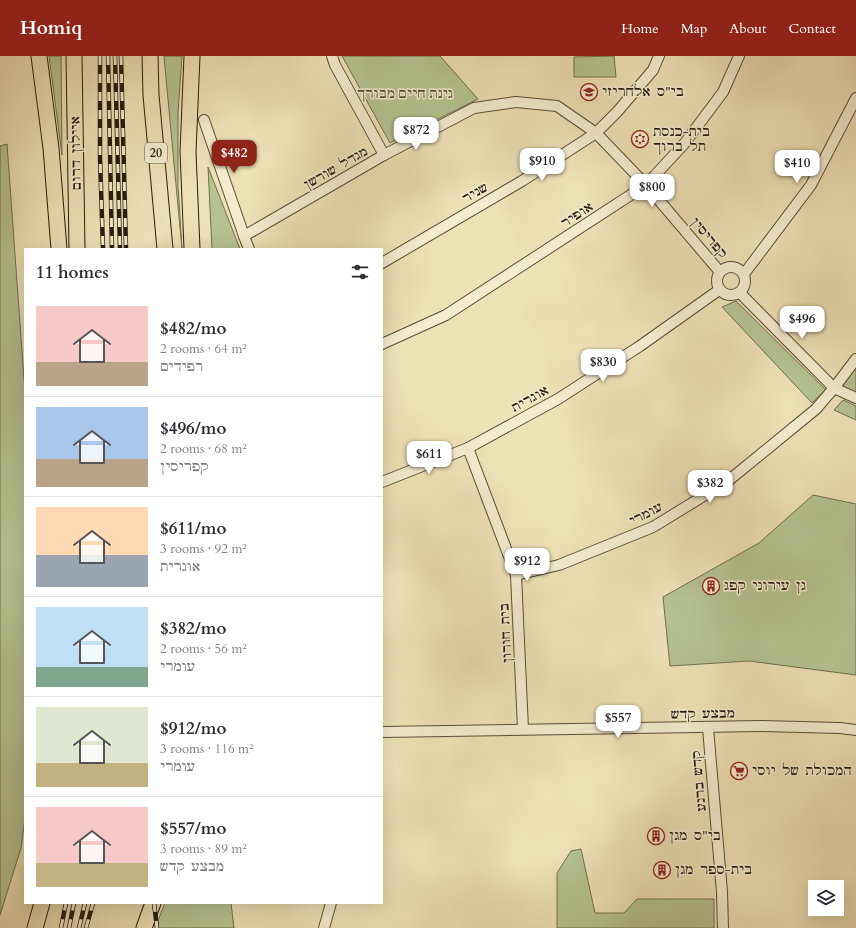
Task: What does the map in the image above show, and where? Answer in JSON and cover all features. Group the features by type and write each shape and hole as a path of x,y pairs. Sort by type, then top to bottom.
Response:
{"highway":[{"path":"39,56 51,148 59,248"},
{"name":"איילון דרום","path":"74,56 77,248"},
{"name":"20","path":"150,56 151,95 165,248"},
{"path":"192,56 188,152 192,248"},
{"path":"35,928 42,904"},
{"path":"144,928 153,904"}],"street":[{"path":"332,56 335,65 384,155"},
{"name":"שניר","path":"383,262 522,181 596,134 653,70 660,56"},
{"name":"אופיר","path":"383,344 446,315 646,185 684,144 724,92 739,56"},
{"path":"744,274 811,185 856,98"},
{"name":"מגדל שורשן","path":"244,236 384,155 474,108 516,102 557,106 596,134"},
{"path":"204,120 249,248"},
{"name":"קפריסין","path":"596,134 646,185 720,272"},
{"path":"732,267 741,270 744,274 745,286 740,293 731,296 726,295 719,290 716,281 723,269 732,267"},
{"name":"אוגרית","path":"383,482 468,448 558,399 640,346 719,290"},
{"path":"740,293 834,388 856,398"},
{"name":"עומרי","path":"516,575 559,565 654,527 728,480 816,409 856,359"},
{"name":"בית חורון","path":"468,448 516,575 523,729"},
{"name":"מבצע קדש","path":"383,732 777,726 856,730"},
{"name":"קדש ברנע","path":"708,728 722,892 722,928"},
{"path":"324,928 331,904"}],"green space":[{"path":"49,56 61,56 62,155"},
{"path":"164,56 182,56 178,113 178,185 182,248"},
{"name":"גינת חיים מבורך","path":"342,56 440,56 478,99 390,143"},
{"path":"614,56 616,77 574,77 574,57"},
{"path":"7,144 24,379 24,826 21,848 0,915 0,146"},
{"path":"208,167 240,248 212,248"},
{"path":"736,301 826,390 812,403 722,307"},
{"path":"856,368 856,393 842,387"},
{"path":"843,400 856,406 856,420 834,410"},
{"path":"813,495 856,504 856,675 749,661 670,666 663,597 759,543"},
{"path":"581,849 595,913 624,913 637,899 714,899 714,928 557,928 557,873 571,851"},
{"path":"165,904 231,904 234,928 155,928"}],"railway":[{"path":"100,56 100,157 103,248"},
{"path":"108,56 112,248"},
{"path":"115,56 120,248"},
{"path":"121,56 126,248"},
{"path":"61,928 66,904"},
{"path":"69,928 74,904"},
{"path":"79,928 85,904"},
{"path":"86,928 93,904"},
{"path":"154,904 157,928"}],"place":[{"name":"בי\"ס אלחריזי","path":"589,92"},
{"name":"בית-כנסת תל ברוך","path":"640,139"},
{"name":"גן עירוני קפג","path":"711,586"},
{"name":"המכולת של יוסי","path":"739,771"},
{"name":"בי\"ס מגן","path":"656,836"},
{"name":"בית-ספר מגן","path":"662,870"}]}
